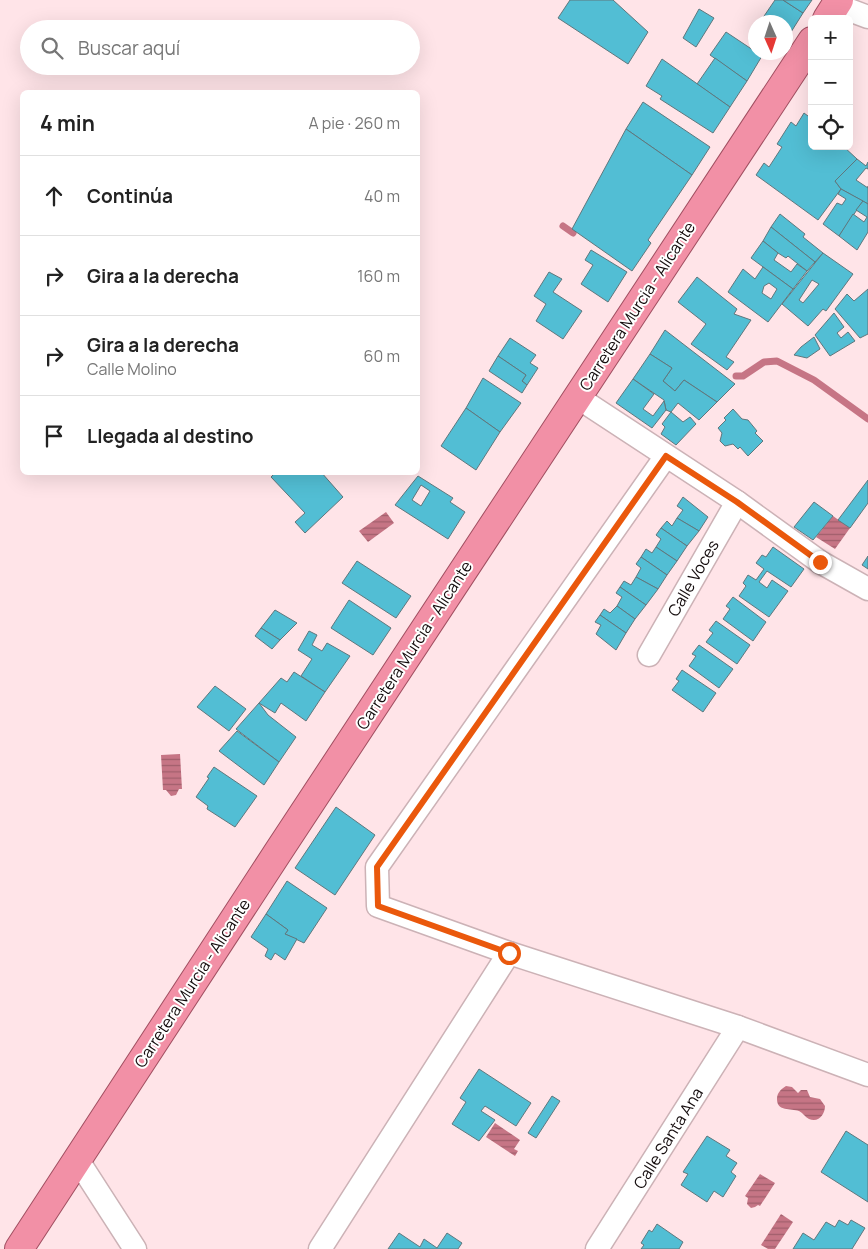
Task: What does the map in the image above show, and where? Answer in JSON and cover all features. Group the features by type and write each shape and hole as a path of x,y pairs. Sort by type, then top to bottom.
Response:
{"highway":[{"name":"Carretera Murcia - Alicante","path":"18,1249 808,47"}],"street":[{"path":"834,8 868,17"},
{"path":"577,397 737,502 820,562 868,589"},
{"path":"666,456 377,867 378,906 509,953 738,1027 868,1075"},
{"name":"Calle Voces","path":"649,654 737,502"},
{"path":"320,1249 509,953"},
{"name":"Calle Santa Ana","path":"597,1249 738,1027"},
{"path":"77,1159 135,1249"}],"shaded area":[{"path":"386,512 394,523 368,542 359,531"},
{"path":"833,516 850,528 835,549 816,537"},
{"path":"180,754 182,789 179,789 176,795 171,796 166,790 163,790 161,755"},
{"path":"786,1086 792,1087 798,1093 801,1090 807,1090 810,1097 820,1099 825,1106 821,1117 816,1120 809,1119 799,1111 779,1106 778,1095"},
{"path":"495,1123 520,1140 514,1149 518,1151 515,1156 486,1137"},
{"path":"760,1174 775,1183 760,1206 751,1208 747,1204 748,1198 745,1196"},
{"path":"781,1214 793,1222 775,1249 768,1249 761,1245"}],"building":[{"path":"570,0 613,0 648,32 628,64 558,18"},
{"path":"775,0 783,0 803,13 793,29 793,15 765,15"},
{"path":"783,0 812,0 803,13"},
{"path":"699,9 714,18 696,47 683,38"},
{"path":"726,32 748,47 748,60 760,60 747,81 710,55"},
{"path":"715,58 747,81 730,107 697,84"},
{"path":"662,59 730,107 713,133 660,99 662,96 646,86"},
{"path":"643,102 710,147 692,175 626,129"},
{"path":"804,113 808,116 808,150 847,150 857,159 835,181 841,189 818,220 756,175 764,163 769,167 782,147 777,144 791,122 796,126"},
{"path":"626,129 692,175 648,240 651,243 632,271 572,229"},
{"path":"857,159 866,166 868,162 868,169 866,168 856,180 868,188 868,204 841,189 835,181"},
{"path":"841,189 863,201 839,236 823,224 837,203 842,205 846,199 838,194"},
{"path":"863,201 868,204 868,232 857,250 839,236 853,214 864,222 867,217 856,210"},
{"path":"780,214 805,234 803,237 823,253 815,262 771,227"},
{"path":"771,227 815,262 807,271 788,256 786,258 763,241"},
{"path":"763,241 778,253 774,260 791,272 797,264 807,271 793,289 751,258"},
{"path":"591,250 627,272 608,302 581,284 593,265 585,260"},
{"path":"823,253 853,274 826,311 823,309 808,326 782,304","holes":["812,280 819,284 803,303 799,300"]},
{"path":"763,267 793,289 768,322 728,292 743,269 755,279","holes":["769,283 777,289 771,299 762,293 764,286"]},
{"path":"549,272 562,279 553,292 582,311 563,339 536,321 546,304 534,296"},
{"path":"697,277 737,309 734,314 751,320 726,357 734,362 727,370 691,344 706,324 678,302"},
{"path":"868,289 868,334 860,338 835,309 847,294 854,301"},
{"path":"834,313 844,327 837,333 841,338 848,332 855,341 830,356 815,335"},
{"path":"665,330 735,384 717,402 684,380 675,391 663,381 672,368 650,354"},
{"path":"814,337 820,349 807,358 794,355 801,347"},
{"path":"510,338 536,355 530,363 538,368 527,385 522,381 526,375 498,356"},
{"path":"650,354 672,368 663,381 675,391 684,380 717,402 699,420 678,403 671,412 666,410 664,400 633,379"},
{"path":"498,356 526,375 522,381 527,385 522,393 489,371"},
{"path":"483,378 521,403 500,432 466,408"},
{"path":"633,379 654,394 643,409 653,416 664,401 666,410 652,428 616,403"},
{"path":"466,408 500,432 476,470 441,446"},
{"path":"733,409 742,419 748,420 757,431 755,433 763,441 748,456 740,447 738,449 733,444 725,446 720,441 722,433 718,428"},
{"path":"671,412 683,422 690,417 696,424 676,445 661,434 665,427 662,424"},
{"path":"273,475 324,475 343,497 305,533 295,522 305,513 271,477"},
{"path":"418,476 453,498 450,502 465,512 448,539 395,505","holes":["421,485 430,491 421,506 412,500"]},
{"path":"868,480 868,503 850,528 838,520"},
{"path":"683,497 708,517 699,531 677,518 683,510 677,506"},
{"path":"814,502 833,516 813,540 794,527"},
{"path":"677,518 699,531 687,546 661,528 667,521 672,526"},
{"path":"661,528 687,546 677,561 656,547 661,539 656,535"},
{"path":"656,547 677,561 667,575 641,557 646,549 652,553"},
{"path":"773,547 804,569 791,587 767,571 759,582 767,588 772,580 788,591 769,617 739,596 746,586 743,583 748,575 756,580 764,569 756,563 762,555 766,557"},
{"path":"868,556 868,569 862,565"},
{"path":"641,557 667,575 658,589 636,577 641,568 636,564"},
{"path":"357,561 411,596 396,618 342,583"},
{"path":"636,577 658,589 646,605 620,587 624,581 631,585"},
{"path":"620,587 646,605 635,619 617,606 622,597 616,593"},
{"path":"733,597 766,622 753,641 723,619 730,609 726,606"},
{"path":"349,600 391,628 373,655 331,628"},
{"path":"617,606 635,619 626,633 600,615 604,609 610,613"},
{"path":"275,610 297,623 280,640 261,628"},
{"path":"600,615 626,633 616,650 596,634 601,625 595,622"},
{"path":"716,621 750,645 737,664 706,642 713,633 709,630"},
{"path":"261,628 280,640 272,649 255,636"},
{"path":"309,631 317,635 312,645 322,651 327,643 350,656 325,692 301,676 312,659 298,650"},
{"path":"699,645 733,669 719,688 689,666 696,656 692,654"},
{"path":"682,670 716,693 703,712 672,690 679,681 676,679"},
{"path":"294,672 325,692 306,721 281,703 275,713 259,703 281,678 287,682"},
{"path":"215,686 246,709 229,731 197,707"},
{"path":"259,703 268,715 296,737 279,762 236,729"},
{"path":"237,731 279,762 264,785 219,751"},
{"path":"214,767 257,796 235,827 207,809 208,806 196,797"},
{"path":"336,807 375,835 335,895 295,868"},
{"path":"287,881 327,908 304,943 285,934 288,930 266,914"},
{"path":"266,914 288,930 285,934 297,939 285,960 275,953 271,960 265,956 268,949 251,937"},
{"path":"479,1069 531,1103 516,1126 485,1106 481,1111 495,1120 479,1141 452,1124 466,1102 460,1098"},
{"path":"552,1096 560,1101 536,1138 528,1133"},
{"path":"846,1131 868,1145 868,1202 821,1172"},
{"path":"707,1136 730,1150 726,1156 737,1163 731,1172 736,1176 723,1197 714,1191 707,1202 681,1185 688,1174 683,1172"},
{"path":"839,1220 848,1225 851,1220 865,1228 852,1249 793,1249 803,1233 814,1240 826,1222 835,1227"},
{"path":"657,1224 683,1242 679,1249 641,1249 644,1245 641,1243 649,1230 652,1232"},
{"path":"399,1233 420,1247 424,1239 437,1248 447,1233 462,1243 458,1249 388,1249"}],"waterway":[{"path":"563,226 573,233"},
{"path":"736,376 743,376 764,362 777,361 814,380 868,419"}],"route":[{"path":"509,953 378,906 377,867 666,456 737,502 820,562"}]}
